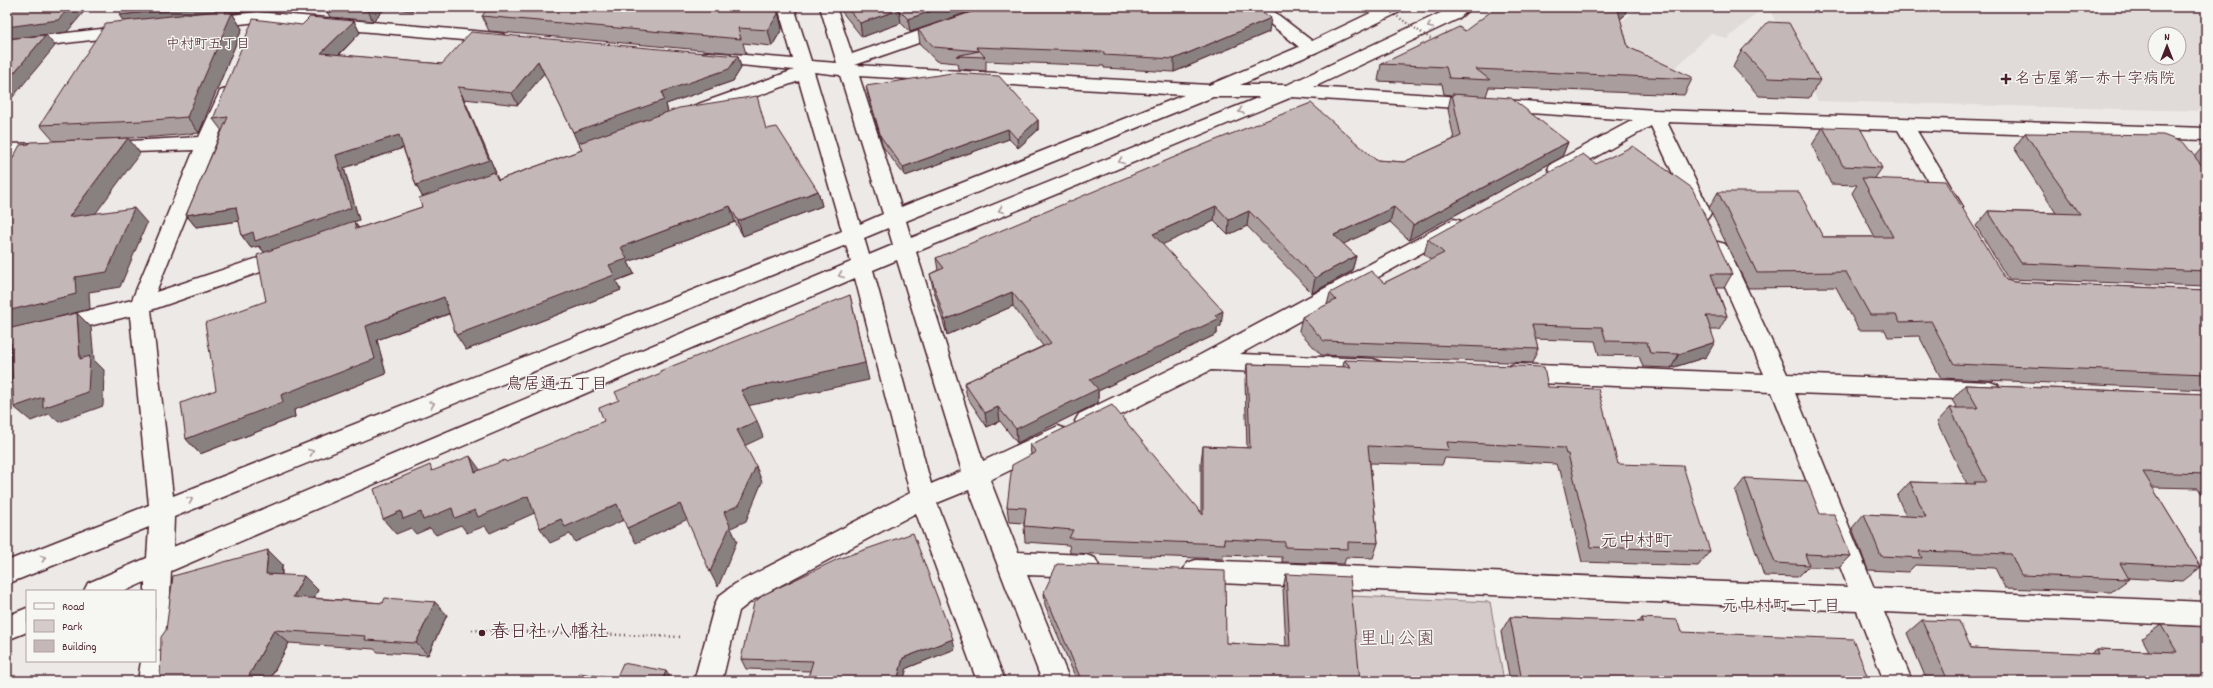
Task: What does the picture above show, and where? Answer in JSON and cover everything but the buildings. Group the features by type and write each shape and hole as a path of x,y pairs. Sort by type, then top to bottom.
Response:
{"street":[{"path":"786,7 851,235 862,266 923,498 991,681"},
{"path":"828,7 903,251 976,476 1056,681"},
{"path":"847,66 1004,7"},
{"path":"1257,7 1311,48"},
{"path":"7,572 894,219 1211,91 1311,48 1396,7"},
{"path":"99,590 862,266 903,251 1290,91 1452,15 1464,7"},
{"path":"192,24 261,12 511,39"},
{"path":"248,39 261,12"},
{"path":"7,45 146,29"},
{"path":"692,56 803,69 847,66 1211,91 1290,91 1655,116 2206,134"},
{"path":"683,116 803,69"},
{"path":"156,624 162,511 140,306 233,76"},
{"path":"1537,180 1655,116"},
{"path":"1655,116 1780,383 1898,681"},
{"path":"1903,123 1961,221"},
{"path":"2162,133 2177,152"},
{"path":"88,148 207,143"},
{"path":"7,150 65,148"},
{"path":"708,681 728,604 744,592 923,498 976,476 1208,361 1474,215"},
{"path":"7,338 140,306 306,248"},
{"path":"1208,361 1396,369"},
{"path":"1491,372 2009,392"},
{"path":"1009,563 1112,567"},
{"path":"1175,570 2206,614"},
{"path":"7,628 26,620"},
{"path":"152,681 154,662"}],"path":[{"path":"1383,7 1435,41"},
{"path":"472,630 719,638"}],"shaded area":[{"path":"1639,7 1764,7 1727,39 1711,33 1666,77 1594,45"},
{"name":"名古屋第一赤十字病院","path":"1768,7 2206,7 2206,111 1818,101"}],"green space":[{"name":"里山公園","path":"1351,596 1490,602 1504,681 1359,681"}],"place":[{"name":"名古屋第一赤十字病院","path":"2006,79"},
{"name":"春日社 八幡社","path":"482,633"}],"district":[{"name":"中村町五丁目","path":"208,45"},
{"name":"鳥居通五丁目","path":"557,386"},
{"name":"元中村町","path":"1636,542"},
{"name":"元中村町一丁目","path":"1781,608"}]}
